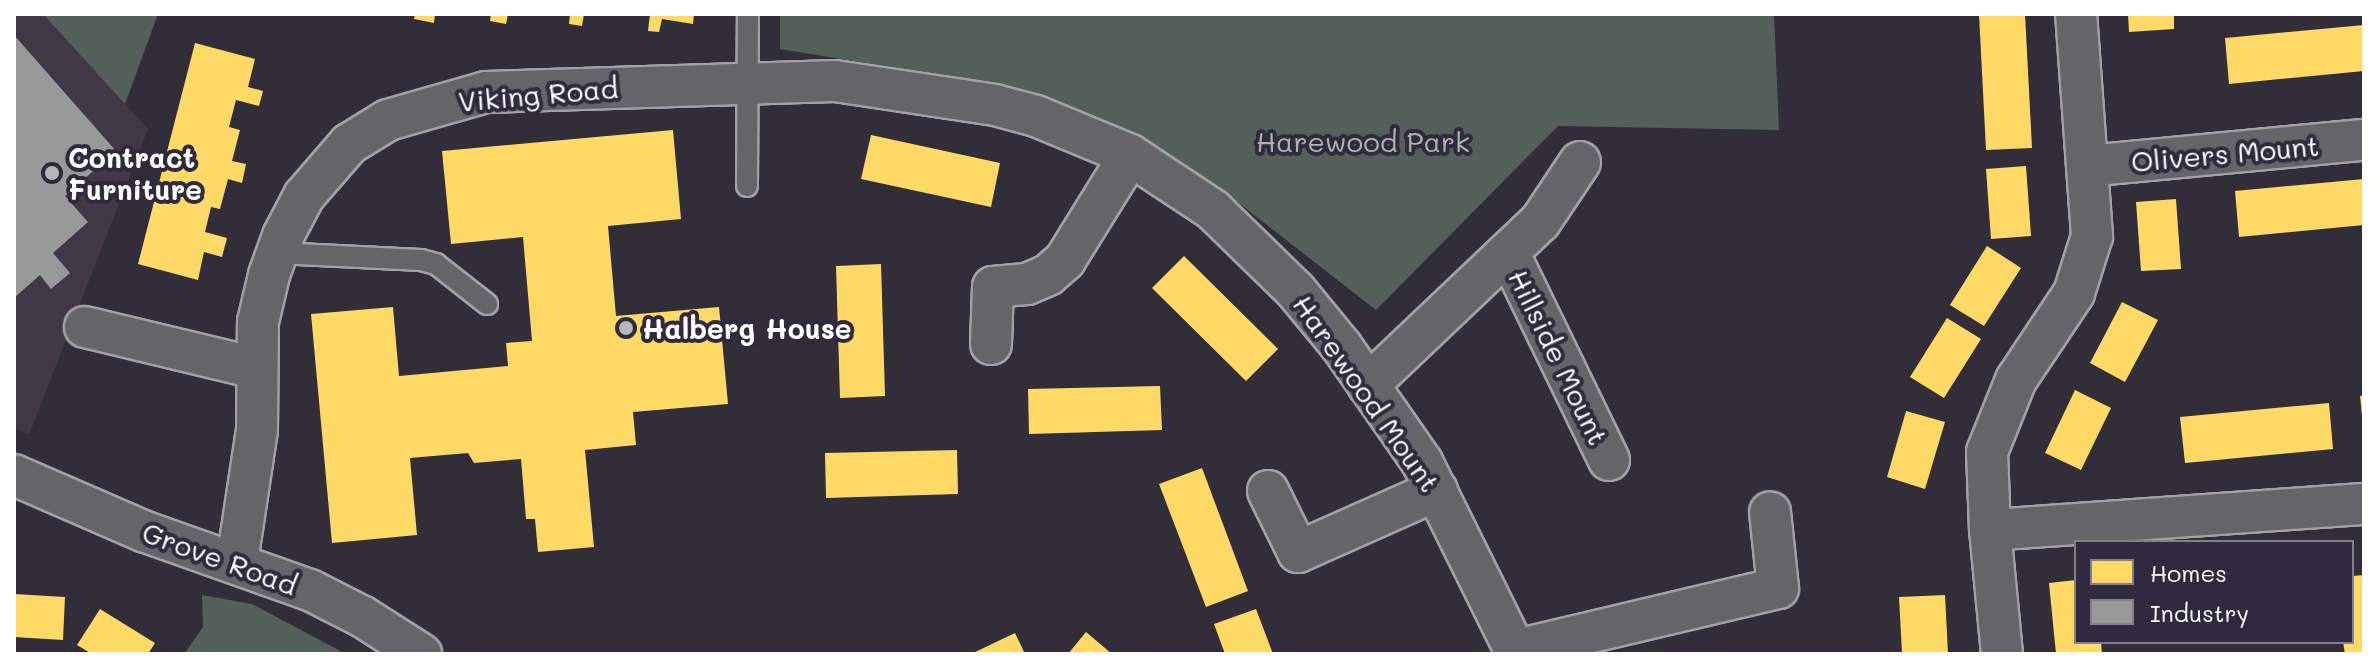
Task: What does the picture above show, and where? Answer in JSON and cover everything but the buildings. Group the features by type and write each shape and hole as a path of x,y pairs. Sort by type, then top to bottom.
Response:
{"street":[{"path":"2002,654 1990,530 1987,452 2016,380 2074,293 2092,236 2076,14"},
{"name":"Harewood Mount","path":"747,81 835,81 995,105 1036,116 1130,155 1213,210 1261,254 1305,302 1422,462 1517,652"},
{"name":"Viking Road","path":"237,562 250,495 257,430 258,322 277,253 304,196 325,168 349,144 388,120 486,92 747,81"},
{"name":"Olivers Mount","path":"2087,166 2364,140"},
{"path":"991,344 993,287 1027,284 1048,275 1065,260 1130,155"},
{"name":"Hillside Mount","path":"1368,385 1540,222 1580,162"},
{"name":"Hillside Mount","path":"1509,254 1609,460"},
{"path":"85,327 256,368"},
{"name":"Grove Road","path":"14,475 143,531 310,590 363,617 421,654"},
{"path":"1268,491 1298,552 1437,490"},
{"path":"1990,530 2364,504"},
{"path":"1517,652 1778,588 1770,512"}],"lane":[{"path":"747,186 748,14"},
{"path":"277,253 421,260 436,264 487,304"}],"shaded area":[{"path":"14,14 43,14 148,129 29,435 14,428"}],"green space":[{"path":"43,14 158,14 125,104"},
{"name":"Harewood Park","path":"780,14 1774,14 1779,130 1558,126 1376,310 1213,183 1134,134 1072,107 999,85 780,49"},
{"path":"202,595 252,604 346,654 184,654 203,627"}],"place":[{"name":"Contract Furniture","path":"52,173"},
{"name":"Halberg House","path":"626,328"}]}
